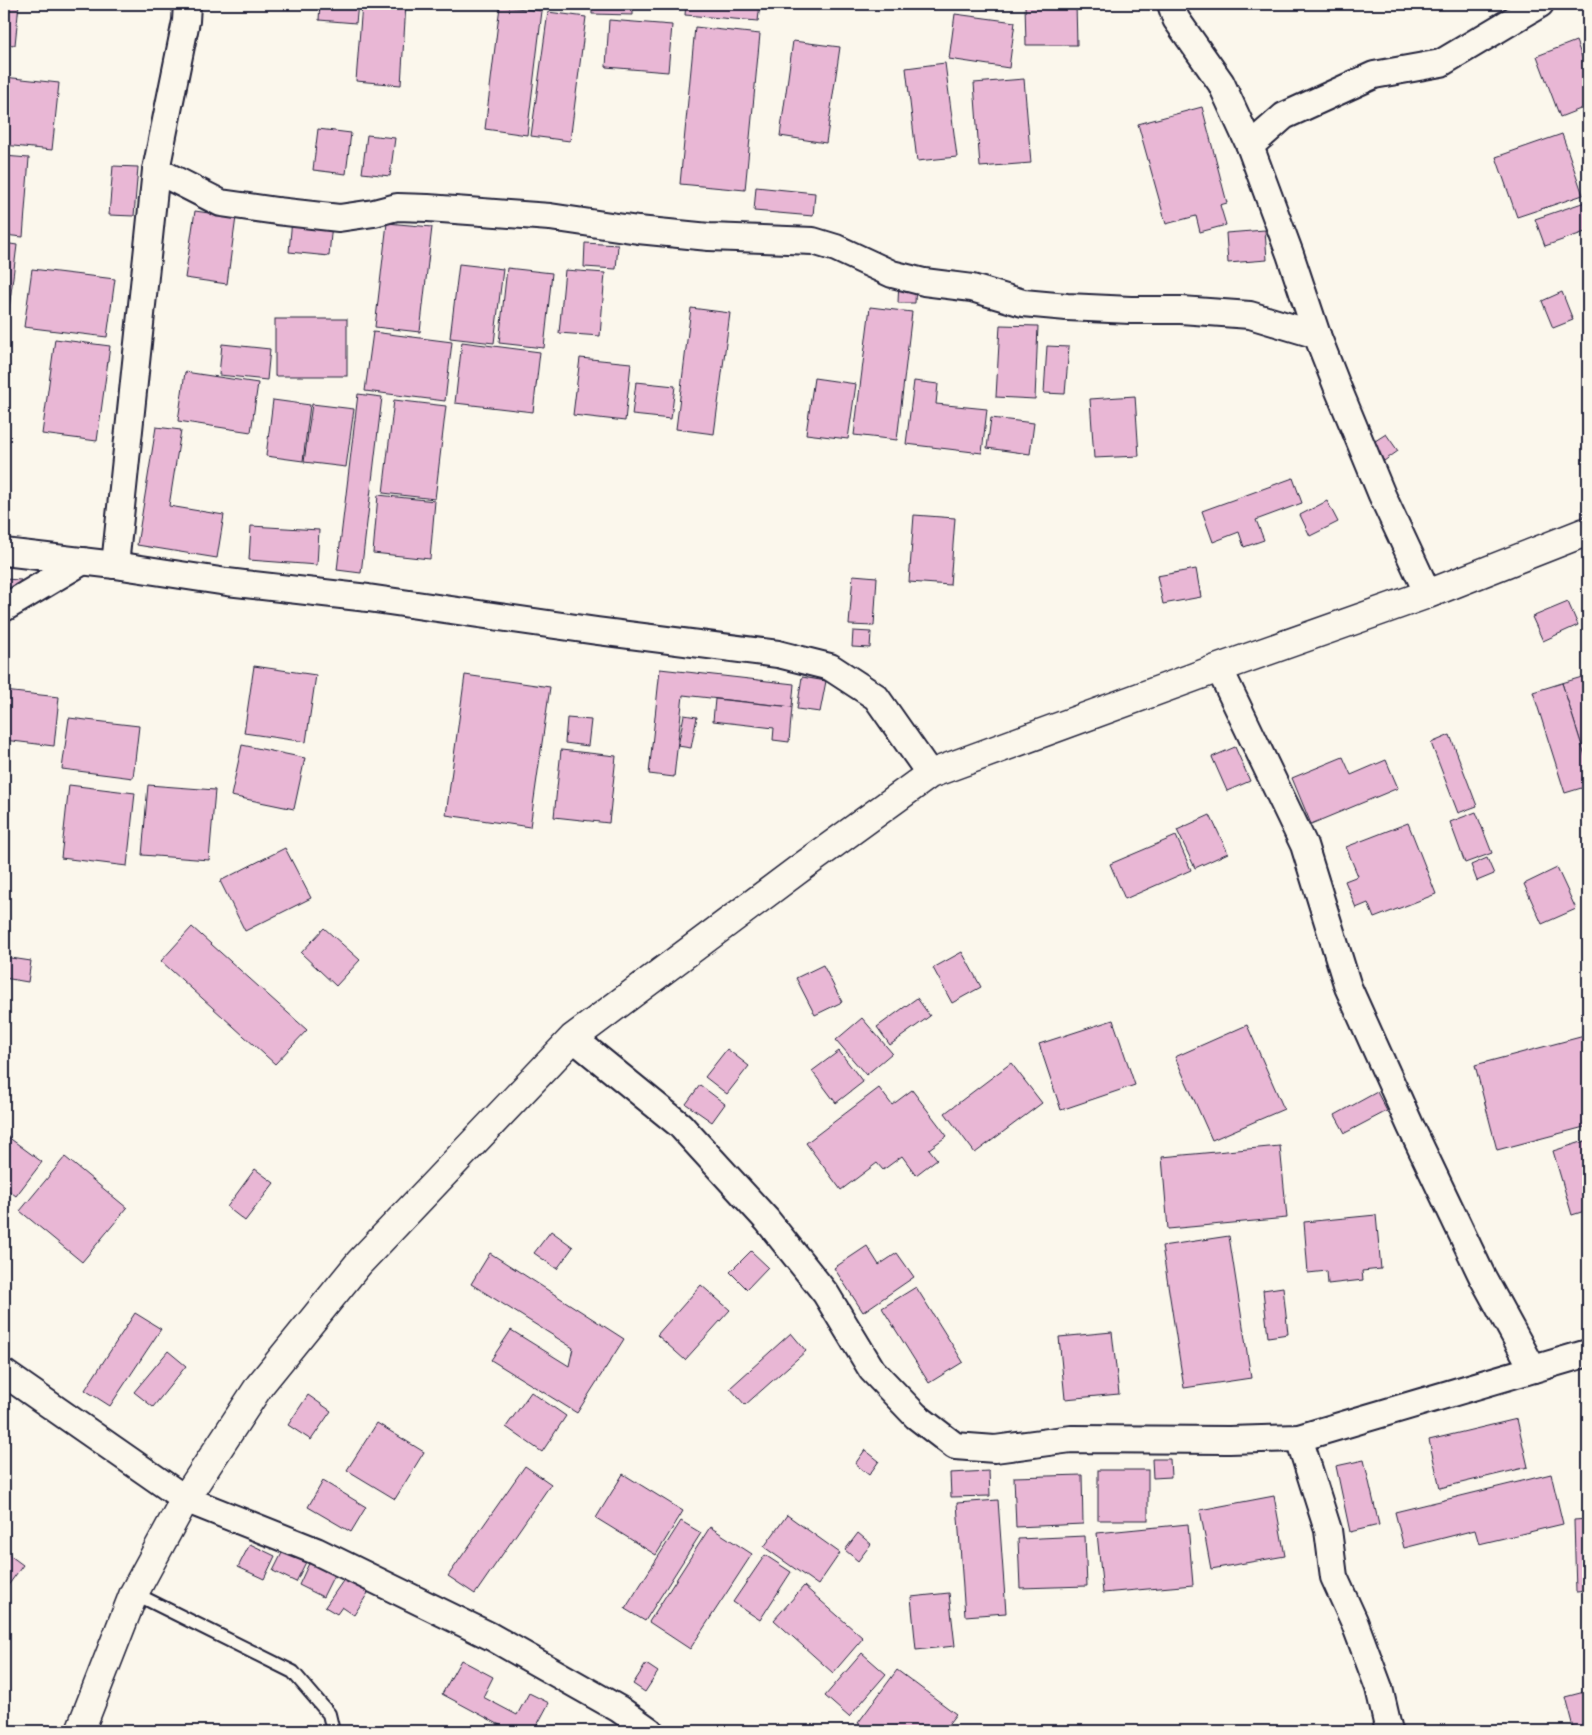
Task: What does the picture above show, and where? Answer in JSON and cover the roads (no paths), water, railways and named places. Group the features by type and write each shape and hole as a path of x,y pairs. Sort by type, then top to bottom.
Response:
{"main road":[{"path":"80,1731 134,1593 185,1499 260,1385 359,1263 573,1038 698,943 930,774 1428,594 1588,531"}],"street":[{"path":"116,565 156,170 186,21 187,4"},
{"path":"1172,4 1176,19 1221,83 1250,146 1263,186 1290,254 1317,335 1382,495 1428,594"},
{"path":"1250,146 1284,116 1374,75 1441,63 1540,4"},
{"path":"156,170 221,203 276,211 339,218 374,213 397,206 550,217 638,230 700,236 813,242 836,248 892,274 924,282 972,288 1023,303 1067,308 1181,310 1250,315 1317,335"},
{"path":"4,552 116,565 227,582 378,599 597,631 778,654 830,667 876,697 930,774"},
{"path":"4,608 83,561"},
{"path":"1219,668 1304,846 1352,996 1411,1127 1482,1276 1533,1369"},
{"path":"573,1038 680,1125 767,1220 826,1294 872,1370 916,1416 954,1446 995,1449 1070,1439 1229,1440 1299,1438 1588,1353"},
{"path":"4,1373 185,1499 316,1551 490,1636 619,1709 650,1731"},
{"path":"1299,1438 1328,1530 1334,1577 1354,1621 1379,1688 1390,1731"}],"lane":[{"path":"134,1593 293,1672 329,1714 333,1731"}]}
